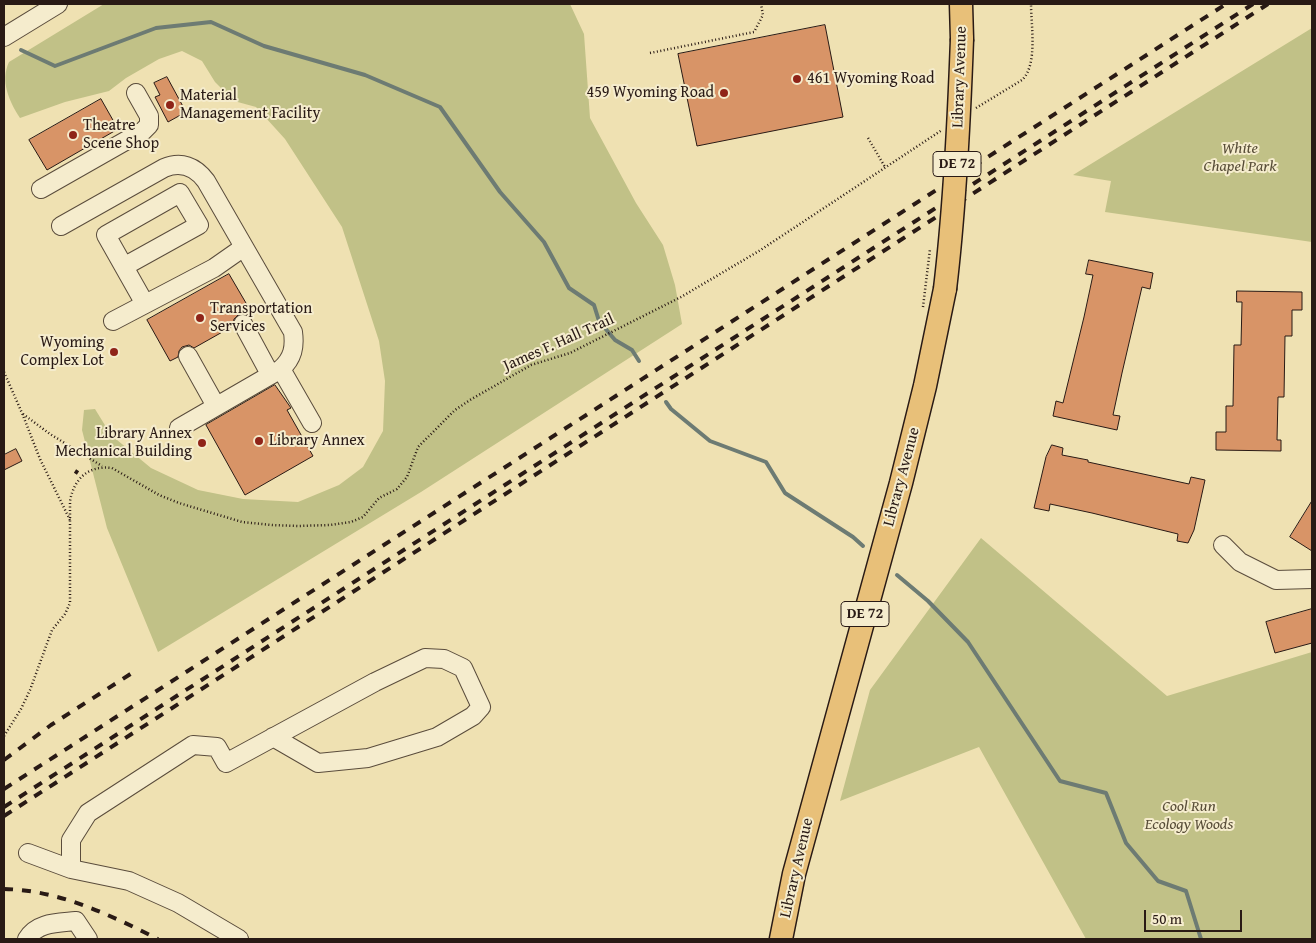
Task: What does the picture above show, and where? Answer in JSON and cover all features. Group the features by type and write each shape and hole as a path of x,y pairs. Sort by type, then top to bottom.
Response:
{"main road":[{"name":"Library Avenue","path":"781,939 794,874 901,483 925,386 945,289 952,237 957,162 962,38 961,4"}],"street":[{"path":"4,37 58,4"},
{"path":"41,190 143,131 149,125 149,116 136,93"},
{"path":"61,226 173,164 186,164 201,174 206,181 293,332 294,344 287,364 179,428"},
{"path":"125,266 199,225 180,193 106,236 125,266 145,304"},
{"path":"114,322 214,268 244,247"},
{"path":"243,324 312,423"},
{"path":"188,356 216,406"},
{"path":"1223,545 1240,562 1276,580 1312,579"},
{"path":"71,870 71,840 88,813 193,745 217,747 226,763 273,737 375,682 425,658 444,659 464,668 481,707 473,716 437,738 368,758 318,764 273,737"},
{"path":"28,854 71,870 129,881 178,903 239,939"},
{"path":"26,937 49,923 76,921 88,939"}],"path":[{"path":"650,53 754,32 763,15 761,4"},
{"name":"James F. Hall Trail","path":"22,413 50,434 103,466 112,468 159,495 187,506 242,522 272,525 330,525 351,522 363,517 379,498 397,489 407,477 418,447 455,410 530,365 570,353 681,297 759,251 885,168 868,138"},
{"path":"4,372 40,459 71,521"},
{"path":"4,736 21,709 30,690 52,630 66,614 70,604 70,501 74,485 85,472 103,466"}],"green space":[{"path":"104,4 570,4 584,34 590,118 636,203 663,245 675,285 682,324 421,492 158,652 107,528 82,430 84,410 95,409 111,435 151,468 198,490 243,499 298,502 339,485 363,467 383,431 385,381 379,341 342,227 285,139 256,107 234,101 215,82 202,61 182,51 159,59 126,78 109,91 65,102 20,118 12,105 7,91 5,76 9,62"},
{"name":"White Chapel Park","path":"1312,28 1312,242 1105,212 1111,181 1073,175"},
{"name":"Cool Run Ecology Woods","path":"981,538 1167,696 1312,652 1312,939 1086,939 979,747 840,801 870,690"}],"building":[{"path":"825,25 843,117 697,146 678,54"},
{"name":"Material Management Facility","path":"167,77 186,112 168,122 155,97 160,95 154,83"},
{"name":"Theatre Scene Shop","path":"101,99 118,129 47,170 29,140"},
{"path":"1089,260 1153,273 1150,289 1142,287 1122,373 1113,415 1120,416 1117,430 1053,416 1056,401 1063,403 1084,317 1093,275 1086,274"},
{"name":"Transportation Services","path":"229,274 253,315 250,316 244,313 238,315 234,319 233,326 194,348 189,345 182,347 178,357 170,361 147,320"},
{"path":"1237,291 1302,292 1302,310 1292,310 1292,336 1285,336 1284,397 1278,397 1277,440 1281,440 1281,451 1216,450 1216,432 1226,432 1226,406 1233,406 1234,345 1241,345 1242,302 1237,302"},
{"name":"Library Annex","path":"275,385 291,408 287,410 313,456 245,495 206,425"},
{"path":"1052,445 1063,448 1062,455 1088,460 1088,462 1189,484 1191,477 1205,480 1194,530 1188,543 1177,541 1178,534 1092,513 1050,504 1049,511 1034,508 1046,457"},
{"path":"16,449 22,461 4,470 4,455"},
{"path":"1312,501 1312,551 1290,537"},
{"path":"1312,609 1312,643 1275,653 1266,622"}],"waterway":[{"path":"21,50 55,66 156,28 211,22 264,46 365,75 440,107 500,192 544,242 569,288 594,305 599,321 615,340 632,350 639,361"},
{"path":"666,402 671,409 710,441 766,462 785,493 853,537 863,546"},
{"path":"897,575 928,601 968,642 1060,781 1106,793 1126,843 1158,881 1186,891 1201,939"}],"railway":[{"path":"4,789 1226,4"},
{"path":"4,807 1253,4"},
{"path":"4,816 1268,4"},
{"path":"4,760 51,725 132,673"},
{"path":"4,889 45,894 84,905 158,939"}],"place":[{"name":"461 Wyoming Road","path":"797,79"},
{"name":"459 Wyoming Road","path":"724,93"},
{"name":"Material Management Facility","path":"170,105"},
{"name":"Theatre Scene Shop","path":"73,135"},
{"name":"Transportation Services","path":"200,318"},
{"name":"Wyoming Complex Lot","path":"114,352"},
{"name":"Library Annex","path":"259,441"},
{"name":"Library Annex Mechanical Building","path":"202,443"}]}
